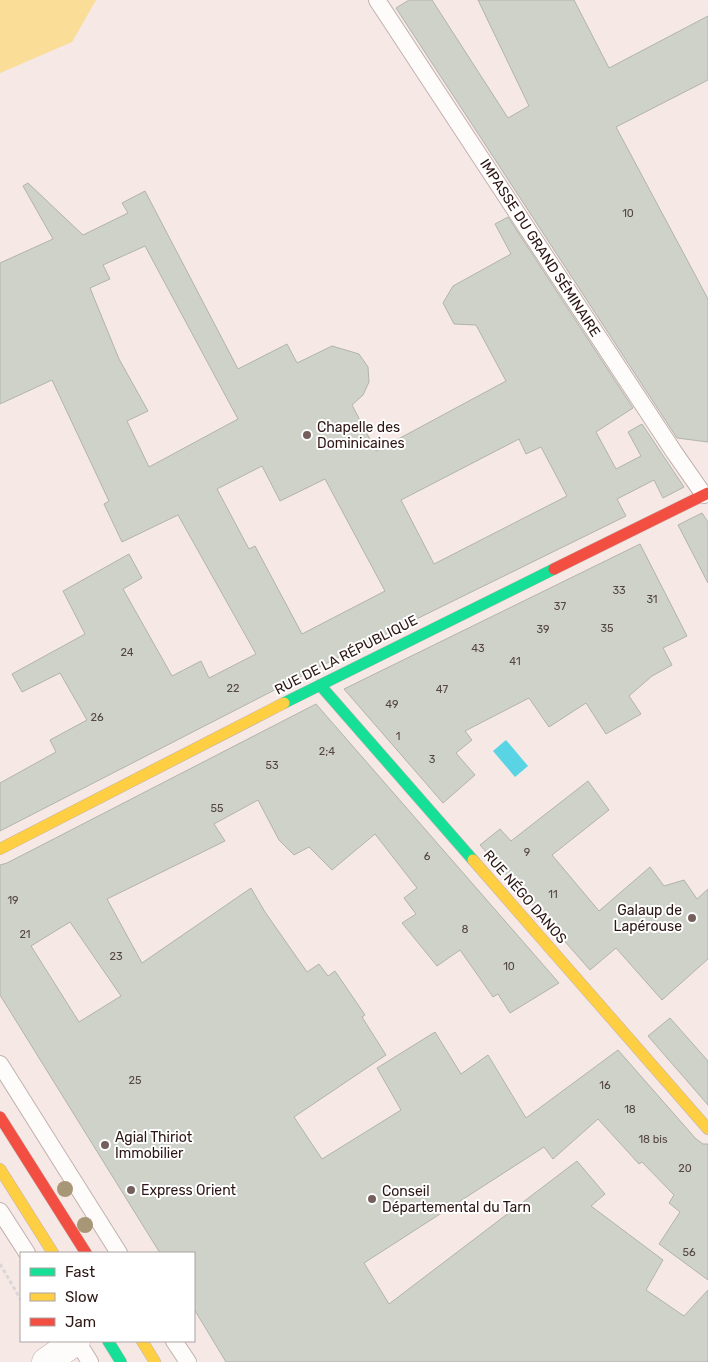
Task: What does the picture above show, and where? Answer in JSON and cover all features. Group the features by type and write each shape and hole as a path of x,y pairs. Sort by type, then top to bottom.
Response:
{"main road":[{"name":"RUE DE LA RÉPUBLIQUE","path":"0,849 320,685 706,494"},
{"name":"RUE NÉGO DANOS","path":"320,685 708,1129"},
{"path":"0,1116 85,1252"},
{"path":"2,1175 52,1252"},
{"path":"109,1342 121,1362"},
{"path":"143,1342 155,1362"}],"street":[{"path":"46,1362 75,1342"}],"lane":[{"name":"IMPASSE DU GRAND SÉMINAIRE","path":"377,0 674,452 706,494"},
{"path":"0,1064 118,1252"},
{"path":"0,1211 26,1252"},
{"path":"77,1342 90,1362"},
{"path":"175,1342 188,1362"}],"path":[{"path":"0,1264 20,1298"}],"shaded area":[{"path":"0,0 96,0 72,42 0,73"}],"water":[{"path":"506,740 528,766 515,777 493,751"}],"building":[{"path":"409,0 432,0 508,118 529,106 478,0 574,0 609,68 708,16 708,80 616,127 708,299 708,442 677,438 396,8"},
{"path":"28,183 83,235 128,213 122,203 145,191 238,369 287,344 297,363 332,346 359,354 368,367 369,382 363,395 352,405 376,451 506,381 476,325 454,324 443,303 453,286 511,254 495,224 508,217 633,408 596,432 616,469 641,456 628,432 642,424 684,487 663,498 654,480 617,499 626,516 331,661 0,831 0,783 56,752 50,740 87,720 60,673 22,692 12,674 85,634 63,591 129,554 142,578 123,589 172,676 201,661 209,678 256,654 178,515 122,542 104,504 109,501 52,380 0,404 0,263 53,239 23,186","holes":["145,246 238,419 149,467 127,421 148,411 119,359 90,288 110,279 103,265","519,439 526,454 541,447 567,496 434,564 401,500","262,466 280,501 325,479 385,591 302,634 255,546 249,549 217,489"]},
{"path":"702,513 708,522 708,583 678,525"},
{"path":"640,544 687,636 663,648 672,665 652,676 629,696 641,714 606,734 586,703 549,727 529,698 465,731 472,740 456,753 475,775 443,803 344,689"},
{"path":"316,704 559,983 510,1013 498,994 493,997 460,950 437,966 402,923 416,914 404,898 417,888 375,834 332,870 309,847 294,855 279,840 258,800 214,824 225,841 107,899 142,963 251,888 265,912 307,972 319,964 328,976 335,971 365,1015 362,1017 386,1055 294,1117 322,1159 401,1110 377,1068 435,1032 461,1074 488,1055 526,1118 618,1050 696,1139 703,1144 708,1144 708,1280 659,1244 680,1212 669,1203 674,1195 642,1162 639,1164 598,1119 553,1159 544,1147 364,1263 389,1304 577,1161 605,1194 591,1206 663,1260 646,1290 684,1316 708,1290 708,1362 226,1362 195,1311 195,1252 159,1252 0,995 0,865","holes":["70,922 121,996 79,1022 31,946"]},
{"path":"588,781 609,810 552,855 599,911 650,867 664,886 684,880 697,899 708,889 708,959 662,1000 616,948 590,970 480,845 500,829 511,841"},
{"path":"670,1018 708,1061 708,1105 648,1036"}],"traffic: fast":[{"path":"284,703 554,569"},
{"path":"320,685 473,860"},
{"path":"109,1342 121,1362"}],"traffic: slow":[{"path":"0,849 284,703"},
{"path":"473,860 708,1129"},
{"path":"0,1169 52,1252"},
{"path":"143,1342 155,1362"}],"traffic: jam":[{"path":"554,569 708,493"},
{"path":"0,1117 85,1252"}],"place":[{"name":"Chapelle des Dominicaines","path":"307,435"},
{"name":"Galaup de Lapérouse","path":"692,918"},
{"name":"Agial Thiriot Immobilier","path":"105,1145"},
{"name":"Express Orient","path":"131,1190"},
{"name":"Conseil Départemental du Tarn","path":"372,1199"}]}
